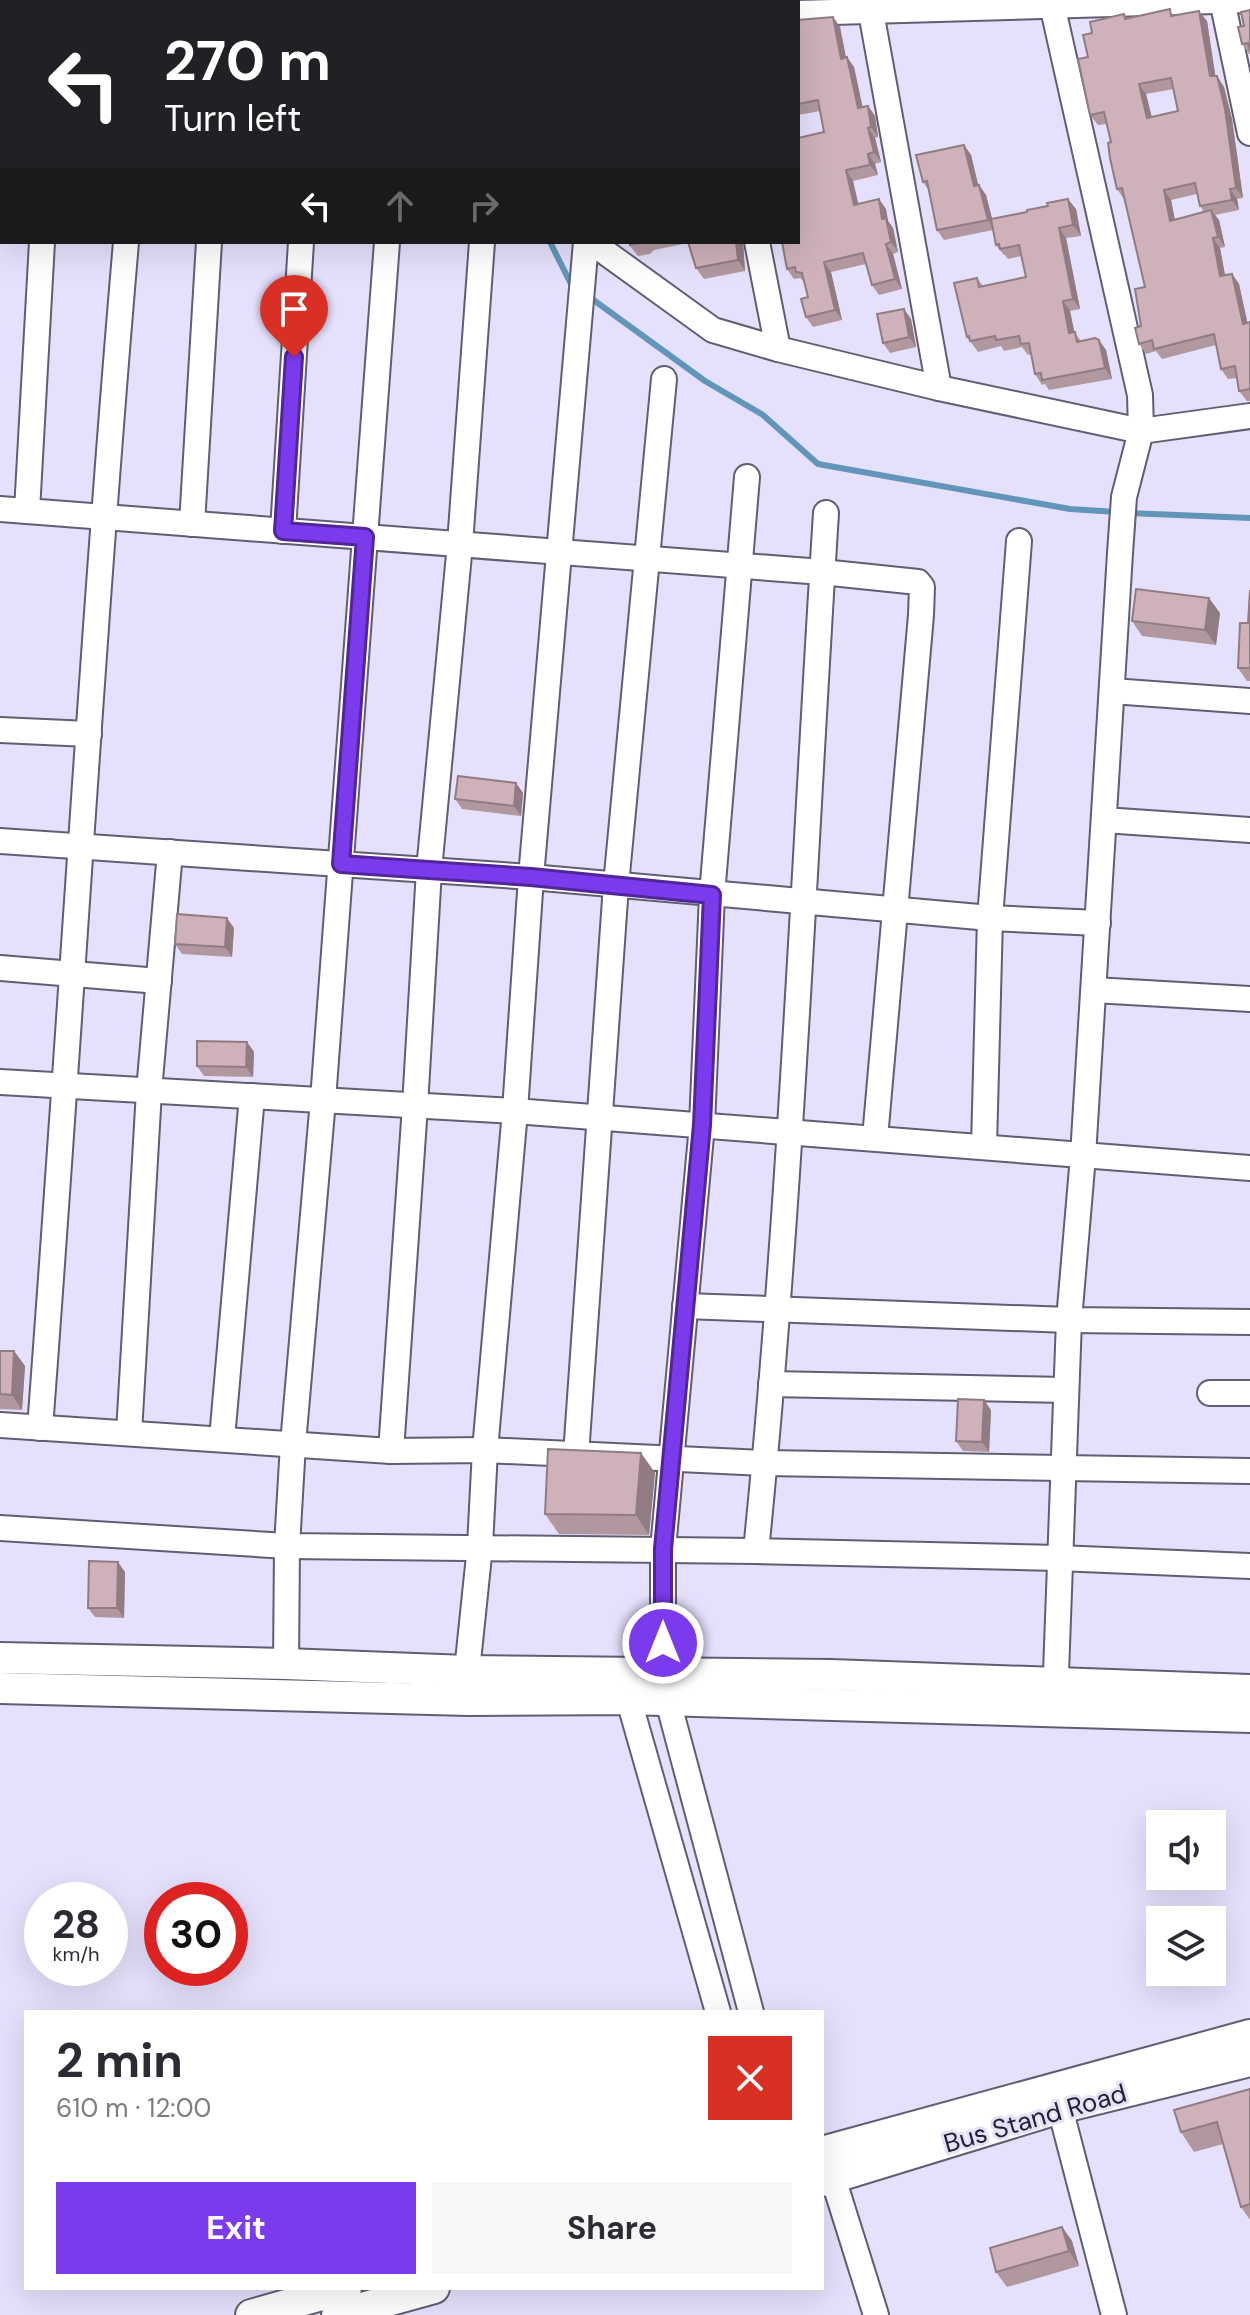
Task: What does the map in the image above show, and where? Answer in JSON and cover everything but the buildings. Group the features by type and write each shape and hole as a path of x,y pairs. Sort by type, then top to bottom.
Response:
{"main road":[{"path":"0,1658 286,1664 468,1686"},
{"path":"0,1688 625,1686 1055,1698 1250,1690"},
{"path":"1055,1698 1250,1717"},
{"name":"Bus Stand Road","path":"826,2170 1250,2035"},
{"name":"Bus Stand Road","path":"826,2170 1250,2061"},
{"path":"251,2315 339,2290"},
{"path":"337,2315 427,2290"}],"street":[{"path":"1222,0 1250,133"},
{"path":"800,13 1052,2 1250,0"},
{"path":"1052,2 1140,395 1141,431 1124,497 1120,553 1083,1156 1069,1320 1055,1698"},
{"path":"871,12 939,388"},
{"path":"27,511 42,244"},
{"path":"40,1428 83,846 102,517 126,244"},
{"path":"192,524 209,244"},
{"path":"283,531 301,244"},
{"path":"286,1664 287,1546 293,1444 323,1100 387,244"},
{"path":"391,1451 429,870 460,544 482,244"},
{"path":"468,1686 531,877 589,244"},
{"path":"592,244 713,330 778,349 939,388 1141,431 1250,416"},
{"path":"757,244 778,349"},
{"path":"576,1455 616,885 664,379"},
{"path":"747,477 712,895 702,1125 663,1549 666,1688 750,2010"},
{"path":"0,509 918,582 922,587 875,1138"},
{"path":"756,1551 771,1384 804,902 826,513"},
{"path":"984,1147 990,918 1019,541"},
{"path":"1112,691 1250,701"},
{"path":"0,730 89,734"},
{"path":"1104,820 1250,830"},
{"path":"0,841 531,877 990,918 1098,923"},
{"path":"129,1433 149,1091 170,852"},
{"path":"0,968 159,981"},
{"path":"1094,990 1250,999"},
{"path":"0,1082 515,1111 1250,1168"},
{"path":"222,1439 252,1096"},
{"path":"685,1306 1069,1320 1250,1322"},
{"path":"771,1384 1066,1390"},
{"path":"1210,1393 1250,1393"},
{"path":"0,1425 391,1451 485,1450 765,1463 1250,1471"},
{"path":"0,1528 287,1546 663,1549 1058,1558 1250,1566"},
{"path":"625,1686 717,2010"},
{"path":"695,1934 727,1925"},
{"path":"1060,2108 1114,2315"},
{"path":"826,2170 876,2315"}],"waterway":[{"path":"551,244 570,282 576,287"},
{"path":"588,296 705,381 763,415 818,464 1070,509 1117,512"},
{"path":"1128,513 1250,518"}],"route":[{"path":"294,357 283,531 365,537 341,864 531,877 712,895 702,1125 663,1549 663,1643"}]}
